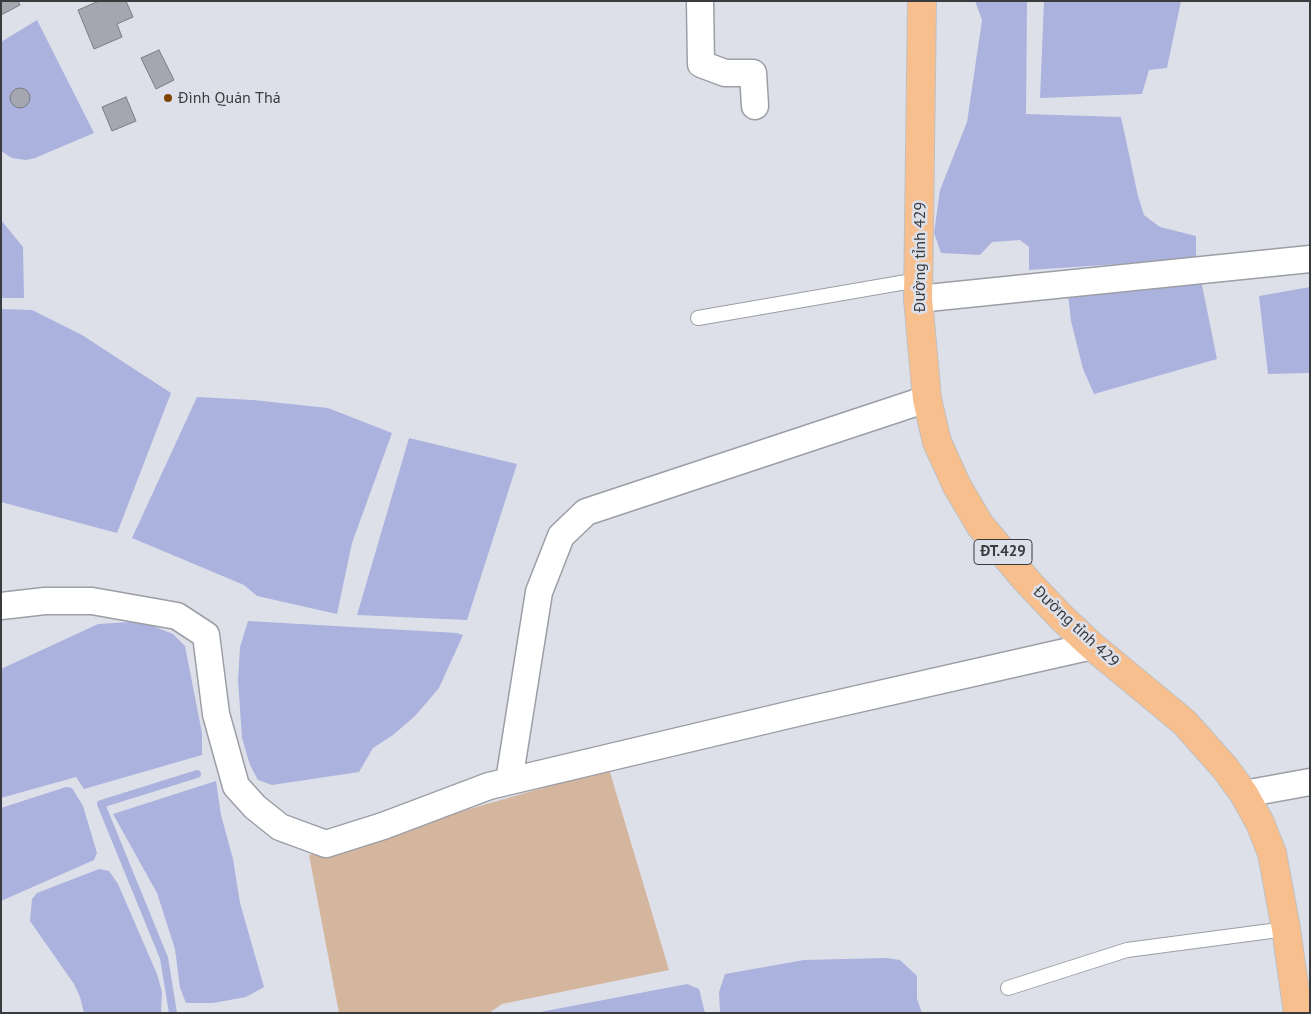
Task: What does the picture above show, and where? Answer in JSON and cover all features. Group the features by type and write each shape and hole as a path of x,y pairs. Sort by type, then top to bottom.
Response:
{"main road":[{"name":"Đường tỉnh 429","path":"922,1 918,289 922,358 927,398 937,442 956,486 980,525 1027,581 1092,646 1184,722 1225,768 1244,794 1260,822 1272,853 1286,929 1298,1013"}],"street":[{"path":"700,1 702,64 725,73 753,73 755,106"},
{"path":"918,289 1310,259"},
{"path":"509,781 539,592 561,536 586,512 927,398"},
{"path":"1,606 45,600 92,600 177,616 206,635 216,714 236,786 256,807 280,827 326,844 383,826 489,786 1092,646"},
{"path":"1244,794 1310,782"}],"lane":[{"path":"698,318 918,289"},
{"path":"1008,988 1127,950 1286,929"}],"shaded area":[{"path":"609,769 669,970 502,1004 489,1013 339,1013 309,855"}],"water":[{"path":"975,1 1027,1 1026,114 1121,117 1138,196 1144,215 1160,227 1196,236 1196,259 1029,270 1029,247 1020,240 992,242 980,255 941,253 934,233 940,190 967,122 982,20"},
{"path":"1044,1 1181,1 1167,68 1149,70 1142,94 1040,98"},
{"path":"37,20 94,133 26,160 12,158 1,151 1,42"},
{"path":"1,220 23,247 24,298 1,298"},
{"path":"1201,280 1217,359 1094,394 1083,369 1071,321 1068,294"},
{"path":"1310,287 1310,373 1268,374 1259,296"},
{"path":"1,309 32,310 82,335 171,393 117,533 1,502"},
{"path":"197,397 253,400 328,408 392,433 352,543 337,614 257,596 244,585 132,538"},
{"path":"409,438 517,464 467,620 357,615"},
{"path":"248,621 457,633 463,635 439,688 415,716 393,735 373,748 359,772 272,785 258,780 250,765 242,738 238,680 240,647"},
{"path":"130,622 153,626 173,634 185,646 202,733 202,755 84,789 76,777 1,798 1,669 98,624"},
{"path":"216,781 221,815 233,859 240,903 264,987 246,997 213,1003 186,1003 180,988 175,949 157,893 113,814"},
{"path":"66,787 72,788 83,806 97,853 94,860 1,901 1,808"},
{"path":"99,869 109,871 118,884 157,974 162,992 161,1013 84,1013 74,984 30,921 32,899 37,893"},
{"path":"886,958 900,960 917,976 917,999 922,1013 720,1013 719,992 725,974 804,960"},
{"path":"687,984 699,989 705,1013 535,1013"}],"building":[{"path":"1,1 18,1 20,5 1,15"},
{"path":"99,1 126,1 133,17 117,24 122,37 94,49 78,10"},
{"path":"159,50 174,80 156,89 141,58"},
{"path":"16,88 24,88 30,94 30,102 24,108 16,108 10,102 10,94"},
{"path":"126,97 136,121 112,131 102,107"}],"waterway":[{"path":"173,1013 164,958 101,804 197,774"}],"place":[{"name":"Đình Quán Thá","path":"168,98"}]}
